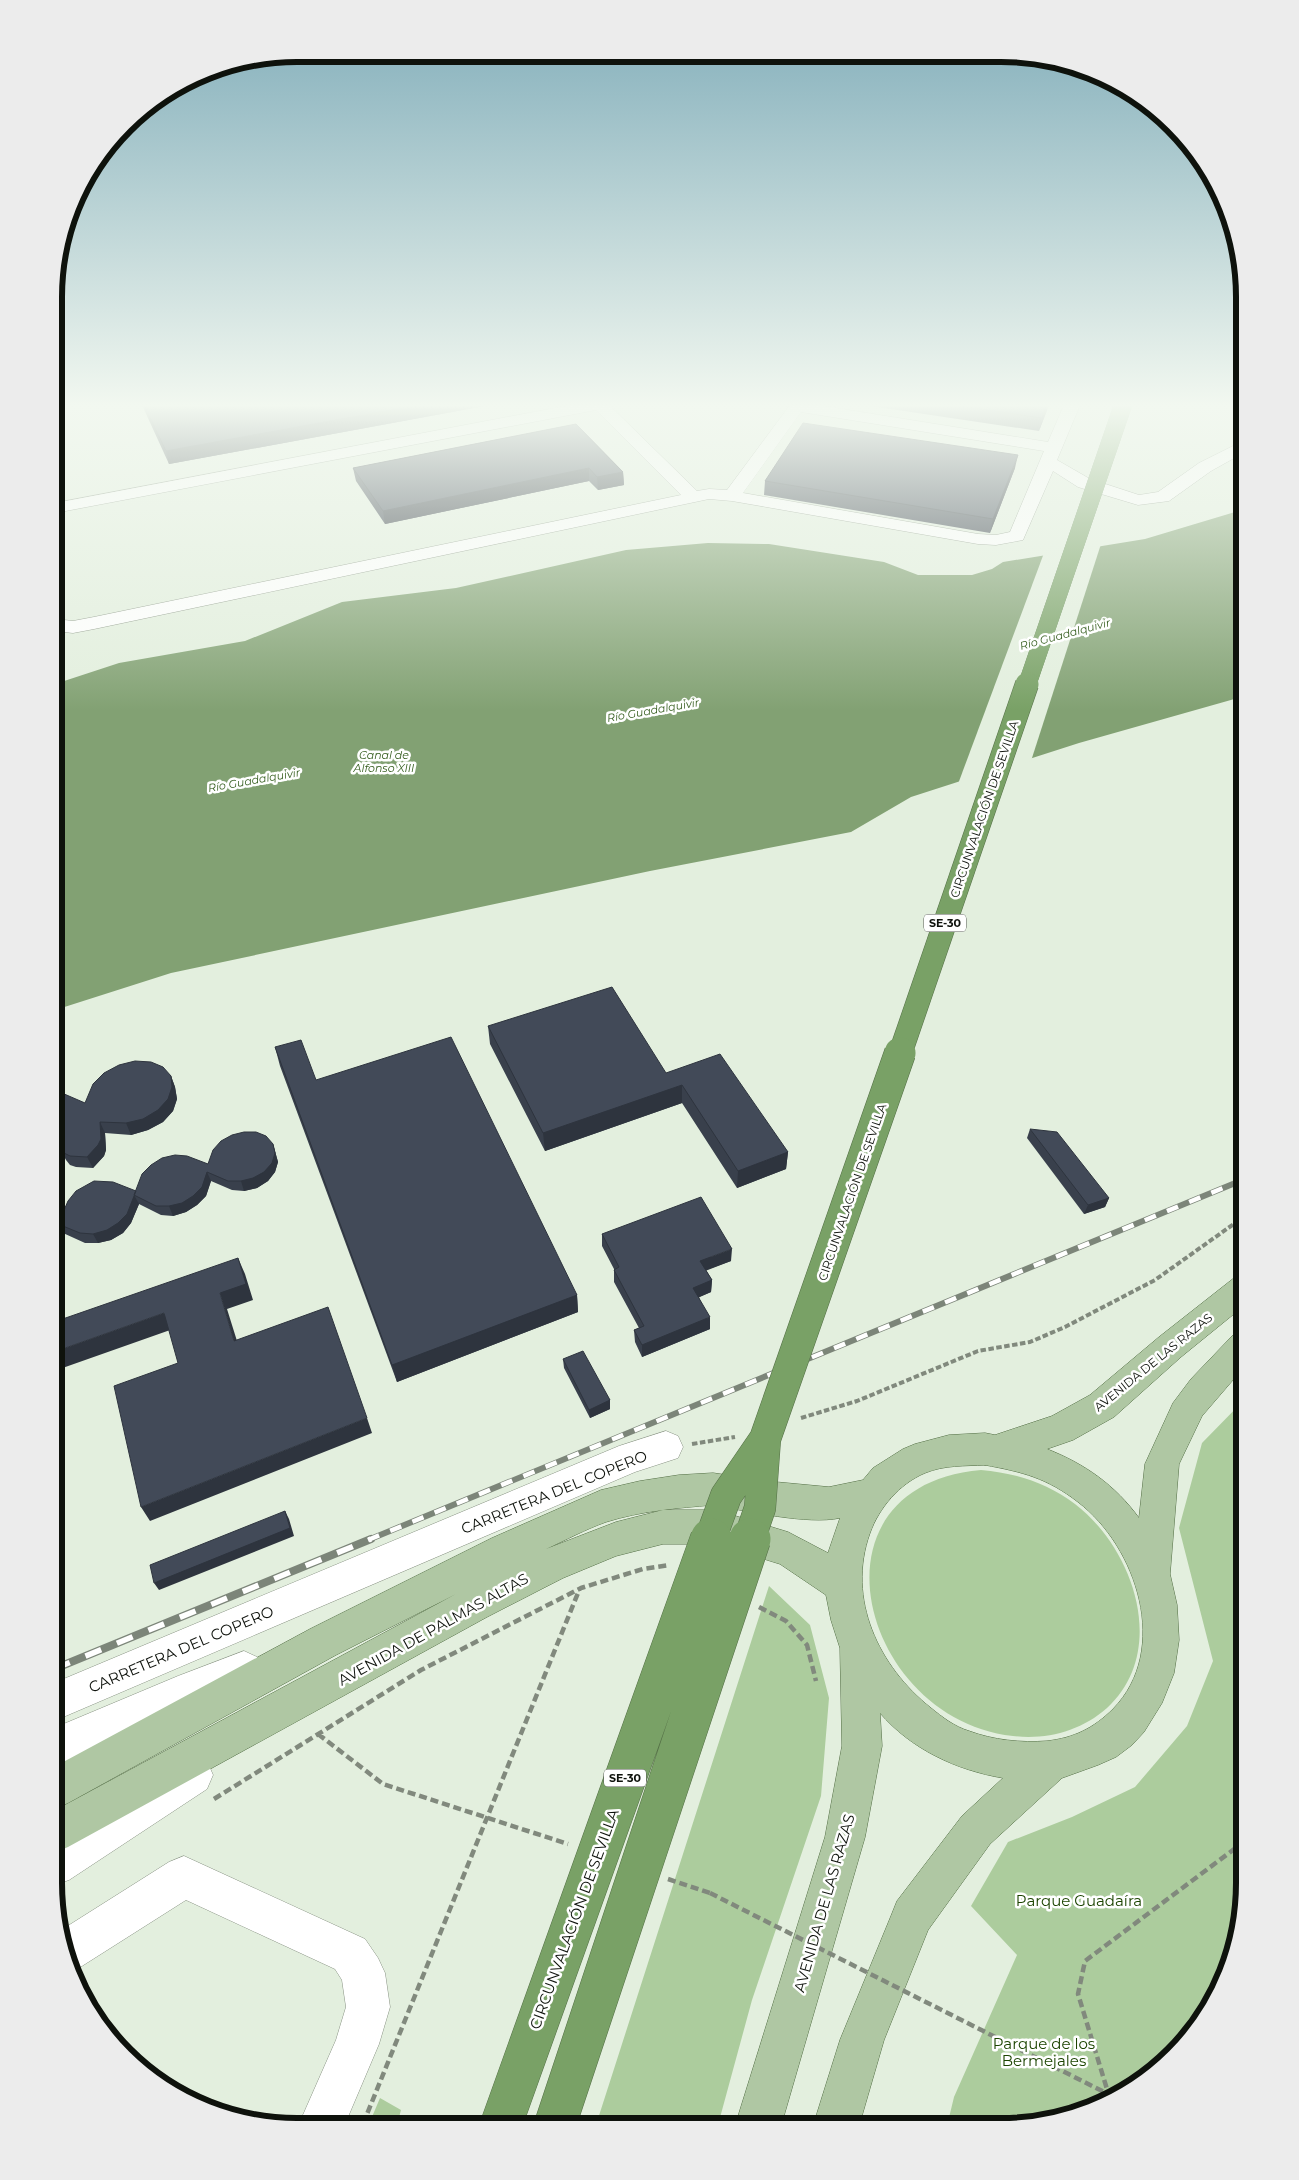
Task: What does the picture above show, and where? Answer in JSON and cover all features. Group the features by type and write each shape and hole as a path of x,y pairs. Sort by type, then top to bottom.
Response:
{"highway":[{"name":"CIRCUNVALACIÓN DE SEVILLA","path":"504,2118 726,1496 765,1432 874,1132 1088,507"},
{"name":"CIRCUNVALACIÓN DE SEVILLA","path":"557,2118 760,1508 765,1432"}],"main road":[{"name":"AVENIDA DE LAS RAZAS","path":"1000,1449 1061,1429 1102,1406 1170,1347 1236,1294"},
{"path":"1152,1577 1161,1466 1190,1406 1236,1354"},
{"path":"974,1447 1000,1449 1031,1457 1062,1471 1091,1491 1116,1516 1138,1545 1152,1577 1159,1602 1162,1626 1155,1673 1146,1695 1134,1715 1117,1732 1098,1745 1075,1755 1051,1761 1022,1762 993,1758 964,1749 937,1735 912,1717 890,1696 872,1672 858,1646 847,1616 843,1585 844,1560 849,1536 858,1515 870,1495 886,1478 926,1455 950,1449 974,1447"},
{"path":"62,1785 323,1642 505,1550 601,1507 640,1497 679,1491 713,1489 776,1499 829,1504 870,1495"},
{"name":"AVENIDA DE PALMAS ALTAS","path":"368,1662 474,1604 551,1565 616,1539 663,1527 716,1528 788,1549 814,1564 843,1585"},
{"name":"AVENIDA DE LAS RAZAS","path":"760,2118 845,1837 862,1746 858,1646"},
{"path":"62,1829 368,1662"},
{"path":"838,2118 862,2040 912,1916 976,1830 1051,1761"}],"street":[{"path":"62,626 74,627 94,624 642,507"},
{"path":"793,507 978,539 996,540 1017,536 1030,507"},
{"name":"CARRETERA DEL COPERO","path":"62,1699 631,1457 666,1447"},
{"path":"62,1745 178,1696 323,1642"},
{"name":"AVENIDA DE PALMAS ALTAS","path":"62,1860 368,1662"},
{"path":"72,1948 184,1876 350,1954 363,1973 368,2007 357,2044 325,2118"}],"path":[{"path":"666,1447 765,1432 857,1401 978,1351 1030,1342 1065,1327 1155,1280 1236,1222"},
{"path":"209,1803 421,1670 580,1588 643,1569 667,1564 674,1566"},
{"path":"365,2118 580,1588"},
{"path":"786,1622 807,1645 816,1681"},
{"path":"318,1734 383,1784 489,1816 572,1845"},
{"path":"1109,2091 1078,1994 1085,1961 1236,1848"},
{"path":"664,1877 710,1893 1105,2094"}],"green space":[{"name":"Parque Guadaíra","path":"1236,1408 1236,1898 1232,1929 1219,1973 1197,2013 1168,2049 1145,2069 1106,2093 1092,2100 1048,2113 1002,2118 949,2118 954,2097 1017,1955 971,1906 1008,1842 1072,1817 1135,1787 1187,1726 1213,1661 1179,1528 1202,1443"},
{"path":"981,1470 1031,1480 1053,1490 1075,1504 1096,1523 1114,1547 1127,1573 1136,1602 1140,1630 1136,1658 1126,1685 1107,1708 1086,1723 1075,1728 1051,1735 1026,1737 1013,1736 960,1720 918,1690 888,1649 872,1603 871,1557 888,1516 924,1485"},
{"path":"769,1586 810,1625 829,1698 821,1796 752,2000 720,2118 598,2118"},
{"path":"380,2098 401,2110 399,2118 372,2118"}],"water":[{"name":"Canal de Alfonso XIII","path":"1236,512 1236,699 1079,743 911,797 851,832 650,871 171,973 62,1008 62,682 119,663 245,641 342,602 456,588 626,550 708,543 769,544 884,562 918,575 972,575 992,569 1003,562 1145,539"}],"pier":[{"path":"1101,544 1031,761 958,784 1044,553"}],"building":[{"path":"380,507 403,507 383,511"},
{"path":"919,507 998,507 993,519"},
{"path":"612,987 666,1073 720,1054 788,1152 738,1171 682,1085 543,1133 488,1026"},
{"path":"451,1037 577,1295 392,1365 275,1047 301,1040 316,1080"},
{"path":"135,1061 151,1062 163,1067 171,1076 172,1087 168,1099 158,1110 143,1119 126,1123 100,1122 101,1139 87,1157 70,1156 64,1153 62,1151 62,1093 85,1103 93,1084 104,1073 119,1065"},
{"path":"1030,1129 1057,1132 1109,1198 1088,1205"},
{"path":"256,1132 266,1136 273,1144 275,1153 272,1163 264,1172 253,1178 241,1181 228,1181 207,1172 202,1187 193,1196 182,1203 169,1206 156,1206 134,1195 142,1174 162,1158 175,1155 187,1156 208,1164 213,1150 221,1141 232,1135"},
{"path":"94,1181 113,1182 136,1191 127,1214 118,1223 107,1230 93,1234 80,1233 62,1226 62,1215 68,1201 76,1191"},
{"path":"701,1197 732,1249 700,1261 712,1280 693,1288 710,1317 642,1345 634,1330 644,1326 614,1270 619,1267 602,1234"},
{"path":"238,1258 246,1284 220,1293 234,1341 328,1307 367,1418 141,1507 114,1386 178,1363 164,1313 62,1349 62,1319"},
{"path":"583,1351 610,1400 589,1410 563,1359"},
{"path":"285,1511 290,1528 154,1583 150,1565"}],"railway":[{"path":"368,1540 1236,1183"},
{"path":"62,1666 371,1539"}],"water label":[{"name":"Río Guadalquivir","path":"1065,634"},
{"name":"Río Guadalquivir","path":"653,710"},
{"name":"Río Guadalquivir","path":"254,780"}],"park label":[{"name":"Parque de los Bermejales","path":"1044,2052"}]}
